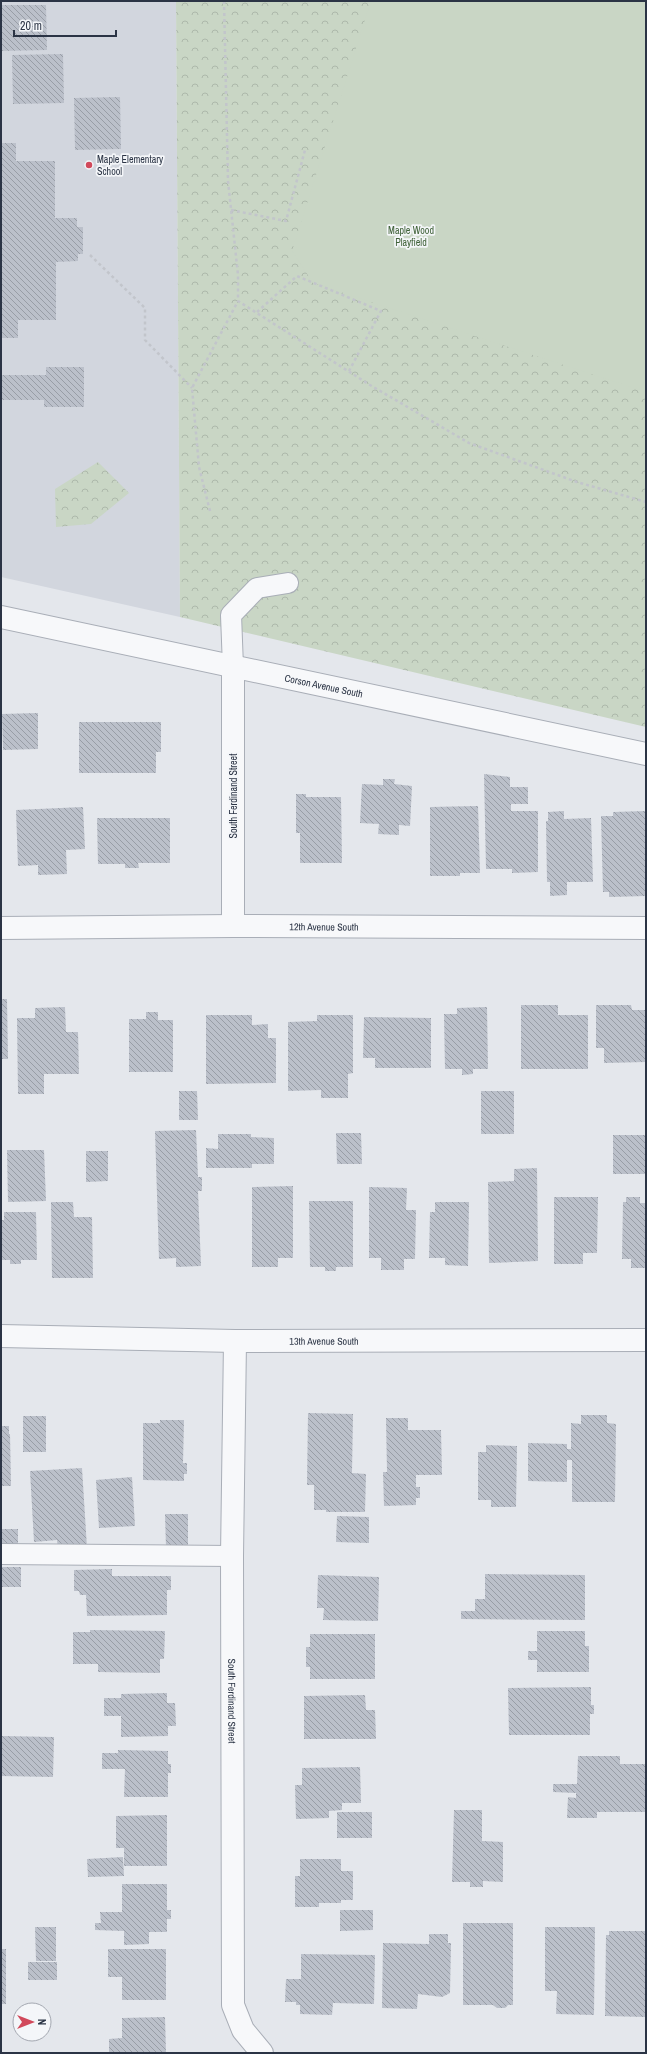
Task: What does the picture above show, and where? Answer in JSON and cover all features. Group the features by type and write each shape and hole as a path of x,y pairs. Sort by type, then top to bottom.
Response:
{"street":[{"name":"Corson Avenue South","path":"1,617 646,754"},
{"name":"South Ferdinand Street","path":"233,667 233,926"},
{"name":"12th Avenue South","path":"1,928 233,926 646,928"},
{"name":"13th Avenue South","path":"1,1336 234,1341 646,1340"},
{"name":"South Ferdinand Street","path":"234,1341 232,1556 233,2005 243,2030 262,2053"}],"lane":[{"path":"233,667 231,615 257,588 288,583"},
{"path":"1,1554 232,1556"}],"path":[{"path":"210,511 199,467 192,388 238,300 238,275 228,181 224,1"},
{"path":"231,210 286,221 305,150"},
{"path":"90,255 145,308 145,340 192,388"},
{"path":"257,312 297,276 381,311 349,371"},
{"path":"238,300 349,371 469,443 577,482 646,502"}],"shaded area":[{"name":"Maple Elementary School","path":"1,1 176,1 180,617 1,577"}],"green space":[{"name":"Maple Wood Playfield","path":"176,1 646,1 646,727 180,617"},
{"path":"371,1 646,1 646,392 313,283 292,251"},
{"path":"98,462 129,493 91,524 56,527 55,489"}],"building":[{"path":"1,5 46,5 47,50 1,51"},
{"path":"63,54 64,103 13,104 12,55"},
{"path":"120,97 121,149 75,150 74,98"},
{"path":"1,143 16,143 16,161 55,161 55,218 77,218 77,227 83,227 83,254 78,254 78,261 56,262 56,320 18,320 18,338 1,338"},
{"path":"46,367 84,367 84,407 44,407 44,400 1,400 1,375 46,375"},
{"path":"38,713 38,749 3,750 2,714"},
{"path":"79,722 161,722 161,752 156,752 156,773 79,773"},
{"path":"484,774 510,777 510,787 528,787 528,804 511,804 511,811 538,811 538,872 512,873 512,869 486,869"},
{"path":"383,779 395,779 394,784 412,786 410,826 399,825 399,835 378,834 379,824 360,823 362,784 383,785"},
{"path":"296,794 306,794 306,797 341,797 342,863 300,863 300,833 296,833"},
{"path":"478,806 480,873 460,873 460,876 430,876 430,807"},
{"path":"83,807 85,849 66,850 67,874 38,875 38,865 18,866 16,810"},
{"path":"564,811 564,819 591,818 593,882 567,882 567,895 550,896 550,882 547,882 546,821 548,821 548,812"},
{"path":"646,811 646,896 609,897 609,892 603,892 601,816 613,816 613,812"},
{"path":"97,818 170,818 170,863 138,863 139,868 125,868 125,864 98,864"},
{"path":"1,999 7,999 8,1059 1,1059"},
{"path":"521,1005 558,1005 558,1015 588,1015 588,1069 521,1069"},
{"path":"596,1005 631,1005 632,1010 646,1010 646,1062 604,1063 604,1048 596,1048"},
{"path":"65,1007 66,1032 78,1032 79,1074 44,1074 44,1094 18,1094 17,1018 35,1018 35,1008"},
{"path":"487,1007 488,1069 473,1069 473,1074 462,1075 462,1069 445,1069 444,1014 457,1014 457,1008"},
{"path":"146,1012 158,1012 158,1020 173,1020 173,1072 129,1072 129,1019 146,1019"},
{"path":"206,1015 252,1015 252,1025 268,1024 268,1038 276,1038 276,1083 206,1084"},
{"path":"317,1015 353,1015 353,1073 348,1074 348,1098 321,1098 321,1090 288,1091 288,1022 317,1021"},
{"path":"364,1017 431,1018 431,1068 375,1068 375,1058 363,1058"},
{"path":"179,1091 197,1091 198,1120 179,1120"},
{"path":"481,1091 514,1091 514,1134 481,1134"},
{"path":"196,1130 198,1177 202,1177 202,1191 198,1191 201,1266 176,1267 176,1258 159,1259 155,1131"},
{"path":"336,1133 361,1133 362,1164 337,1164"},
{"path":"218,1134 251,1134 251,1137 274,1138 274,1164 252,1164 252,1168 206,1168 206,1148 218,1149"},
{"path":"613,1135 645,1135 645,1174 613,1174"},
{"path":"7,1150 44,1150 46,1201 8,1202"},
{"path":"86,1151 108,1151 108,1181 86,1182"},
{"path":"537,1168 538,1261 489,1263 488,1182 514,1181 514,1169"},
{"path":"293,1186 293,1258 278,1258 278,1267 252,1267 252,1187"},
{"path":"369,1187 407,1188 406,1210 416,1210 415,1259 404,1259 404,1270 381,1270 381,1258 369,1258"},
{"path":"554,1197 598,1197 597,1253 583,1253 583,1264 554,1264"},
{"path":"626,1197 640,1197 640,1203 646,1203 646,1268 631,1268 631,1259 622,1259 623,1202 626,1202"},
{"path":"309,1201 353,1201 353,1267 336,1267 336,1271 325,1271 325,1267 310,1267"},
{"path":"51,1202 73,1202 74,1217 92,1217 93,1278 52,1278"},
{"path":"435,1202 469,1202 468,1266 445,1265 445,1258 429,1258 430,1212 435,1212"},
{"path":"4,1212 36,1212 37,1260 21,1260 21,1264 10,1264 10,1260 1,1260 1,1220 4,1220"},
{"path":"308,1413 353,1414 352,1473 366,1474 365,1512 326,1512 326,1510 314,1510 314,1485 307,1485"},
{"path":"581,1415 607,1415 607,1423 616,1424 615,1502 572,1502 572,1460 567,1460 567,1482 528,1481 528,1443 567,1444 567,1449 571,1449 571,1423 581,1424"},
{"path":"23,1416 46,1416 46,1452 23,1452"},
{"path":"386,1418 408,1418 408,1430 441,1430 442,1475 416,1475 416,1487 420,1487 420,1498 416,1498 416,1505 384,1506 383,1472 387,1472"},
{"path":"160,1420 184,1420 183,1463 187,1463 187,1474 184,1474 184,1481 143,1480 143,1423 160,1423"},
{"path":"1,1426 9,1426 11,1486 1,1486"},
{"path":"486,1445 517,1446 516,1507 491,1507 491,1500 478,1500 478,1452 486,1452"},
{"path":"82,1468 87,1548 58,1550 57,1540 34,1542 30,1471"},
{"path":"132,1477 135,1526 99,1528 96,1480"},
{"path":"165,1514 188,1514 188,1546 166,1547"},
{"path":"337,1516 369,1517 369,1543 336,1542"},
{"path":"1,1529 18,1529 18,1549 1,1549"},
{"path":"1,1567 21,1567 21,1587 1,1587"},
{"path":"112,1569 112,1576 171,1576 171,1590 167,1590 167,1615 87,1616 86,1595 80,1595 79,1591 74,1591 74,1570"},
{"path":"485,1574 585,1575 585,1620 461,1619 461,1611 475,1611 475,1599 485,1599"},
{"path":"318,1575 379,1577 378,1621 323,1620 324,1608 317,1608"},
{"path":"90,1630 165,1631 164,1659 160,1659 160,1673 98,1672 98,1664 73,1664 73,1632 90,1632"},
{"path":"537,1631 585,1631 585,1646 589,1646 589,1672 537,1672 537,1660 528,1660 528,1651 537,1651"},
{"path":"310,1634 375,1634 375,1679 310,1679 310,1667 306,1667 306,1647 310,1647"},
{"path":"591,1687 591,1705 594,1705 594,1714 590,1714 590,1735 509,1735 508,1688"},
{"path":"167,1693 167,1703 175,1703 176,1726 168,1726 168,1736 121,1737 121,1716 104,1716 104,1698 121,1698 121,1694"},
{"path":"365,1695 366,1710 375,1710 376,1739 304,1739 304,1696"},
{"path":"1,1736 54,1737 53,1777 1,1776"},
{"path":"118,1750 168,1751 168,1764 171,1764 171,1773 168,1773 168,1797 124,1797 125,1769 102,1769 102,1753 118,1753"},
{"path":"578,1756 620,1756 620,1764 646,1764 646,1812 597,1812 597,1818 567,1818 568,1797 576,1798 576,1793 553,1792 553,1784 577,1784"},
{"path":"360,1767 361,1803 342,1803 342,1810 329,1811 329,1818 296,1819 295,1785 302,1785 302,1768"},
{"path":"454,1810 482,1810 482,1841 503,1842 503,1882 483,1881 483,1887 470,1887 470,1882 452,1882"},
{"path":"337,1812 372,1812 372,1838 337,1838"},
{"path":"167,1815 167,1866 124,1866 124,1848 116,1848 116,1816"},
{"path":"123,1857 124,1876 88,1877 87,1859"},
{"path":"300,1859 341,1859 341,1871 353,1871 353,1900 341,1900 341,1903 319,1903 319,1907 295,1907 295,1876 300,1876"},
{"path":"122,1884 167,1884 167,1910 171,1910 171,1919 167,1919 167,1932 149,1932 149,1944 124,1945 124,1931 95,1930 95,1923 101,1923 100,1912 122,1912"},
{"path":"340,1910 373,1910 373,1930 340,1931"},
{"path":"463,1923 513,1923 513,2005 508,2005 505,2008 497,2008 493,2005 463,2005"},
{"path":"35,1927 56,1927 56,1961 36,1961"},
{"path":"545,1927 595,1927 594,2015 556,2014 557,1991 545,1991"},
{"path":"609,1931 646,1931 646,2017 605,2016 606,1935 609,1935"},
{"path":"429,1934 448,1934 448,1943 451,1943 450,1993 442,1997 418,1994 417,2009 382,2008 383,1943 429,1944"},
{"path":"1,1949 6,1949 6,2004 1,2004"},
{"path":"108,1949 166,1949 166,2000 122,2000 122,1977 108,1977"},
{"path":"301,1954 375,1955 374,2004 333,2003 332,2015 300,2014 300,2005 296,2005 296,2002 285,2002 286,1979 301,1979"},
{"path":"28,1962 57,1962 57,1980 28,1980"},
{"path":"165,2017 166,2053 109,2053 109,2039 122,2038 122,2018"}],"place":[{"name":"Maple Elementary School","path":"89,165"}]}
